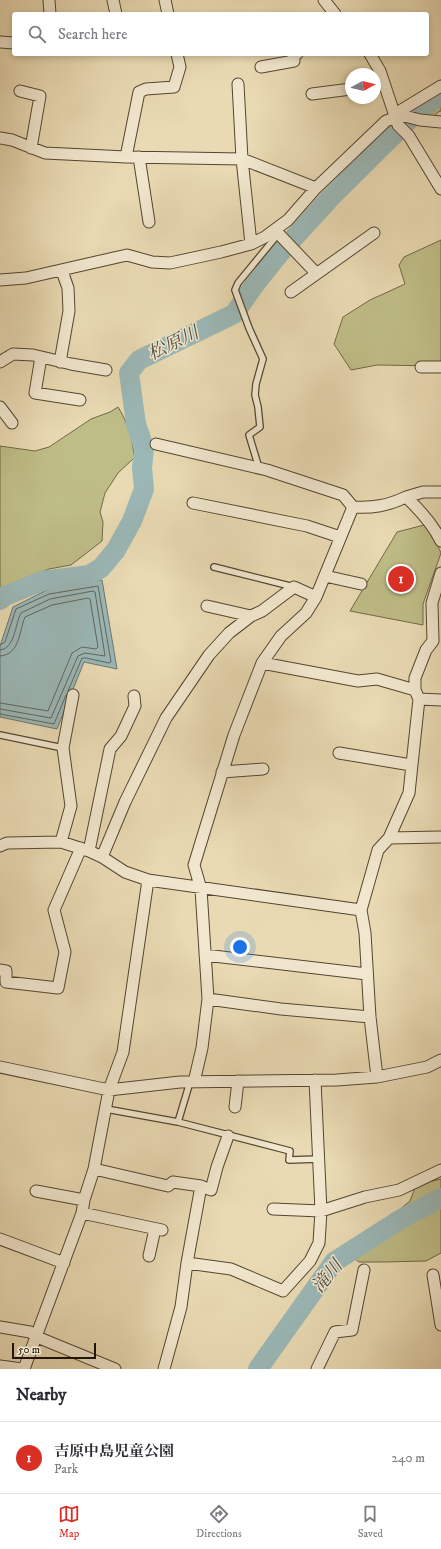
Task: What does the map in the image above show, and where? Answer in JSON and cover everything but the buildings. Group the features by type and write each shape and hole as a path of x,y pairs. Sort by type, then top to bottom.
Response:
{"street":[{"path":"49,0 50,12"},
{"path":"113,0 116,12"},
{"path":"165,0 168,12"},
{"path":"324,0 333,12"},
{"path":"0,42 12,43"},
{"path":"126,157 139,92 146,89 174,87 180,67 177,56"},
{"path":"262,67 294,62 293,56"},
{"path":"371,56 379,68"},
{"path":"238,84 242,159 251,244"},
{"path":"397,118 441,86"},
{"path":"381,87 397,118 441,189"},
{"path":"312,94 345,90"},
{"path":"20,91 40,96 30,148"},
{"path":"0,283 0,280 26,278 62,271 127,255 152,262 170,263 251,244 265,237 278,233 316,188 386,121 397,118 436,122 441,113"},
{"path":"0,138 12,140 45,153 126,157 242,159 316,188"},
{"path":"139,157 149,222"},
{"path":"278,233 316,274"},
{"path":"291,292 374,233"},
{"path":"60,362 68,311 68,288 62,271"},
{"path":"0,362 13,354 41,357 106,370"},
{"path":"41,357 35,393 80,400"},
{"path":"421,367 441,367"},
{"path":"0,407 12,424"},
{"path":"156,444 259,469 343,495 353,507"},
{"path":"353,507 375,507 389,504 423,492 441,492"},
{"path":"406,497 423,513 435,529 441,541"},
{"path":"193,503 307,526 340,537"},
{"path":"192,1082 202,1048 208,1000 201,889 194,865 234,735 262,663 281,636 306,613 316,598 353,507"},
{"path":"377,1077 370,1017 366,933 361,910 378,850 389,838 409,793 417,695 415,678 426,650 433,641 432,603 441,573"},
{"path":"325,576 361,584"},
{"path":"102,857 125,802 166,718 209,655 228,633 251,616 262,611 294,587 316,598"},
{"path":"207,606 251,616"},
{"path":"262,663 358,681 377,679 417,695 441,700"},
{"path":"61,842 71,806 63,748 73,695"},
{"path":"0,970 6,971 6,982 58,988 65,952 50,914 85,850 110,749 121,736 135,706 134,696"},
{"path":"339,753 411,765"},
{"path":"222,772 263,769"},
{"path":"389,838 441,837"},
{"path":"0,846 7,843 61,842 102,857 125,872 148,880 201,889 361,910"},
{"path":"0,1366 23,1369 37,1337 82,1213 84,1200 94,1169 109,1090 123,1052 148,880"},
{"path":"205,955 368,974"},
{"path":"208,1000 281,1009 370,1017"},
{"path":"0,1067 109,1090 192,1082 315,1080 377,1077 427,1067 441,1060"},
{"path":"187,1264 231,1269 283,1291 310,1261 319,1243 321,1211 315,1080"},
{"path":"236,1107 238,1081"},
{"path":"94,1169 168,1186 173,1182 201,1186 211,1190 228,1136"},
{"path":"273,1209 321,1211 365,1197 399,1190 441,1170"},
{"path":"164,1369 182,1307 187,1264 201,1186"},
{"path":"36,1191 84,1200"},
{"path":"82,1213 158,1229 149,1256"},
{"path":"0,1239 64,1264"},
{"path":"317,1369 335,1332 352,1330 364,1270"},
{"path":"433,1275 441,1325"},
{"path":"0,1326 30,1332 37,1337 115,1369"}],"lane":[{"path":"259,469 249,435 260,427 255,395 256,384 263,359 249,328 235,290 238,284 278,233"},
{"path":"214,567 294,587"},
{"path":"0,735 63,748"},
{"path":"178,1122 192,1082"},
{"path":"106,1109 178,1122 290,1151 289,1160 319,1159"}],"shaded area":[{"path":"441,86 441,111 438,112 430,121 404,111"},
{"path":"441,240 441,366 377,365 351,370 334,344 343,317 370,300 405,284 399,265 404,257"},
{"path":"118,407 125,419 129,431 134,458 118,473 105,493 100,512 103,522 102,541 71,565 49,569 21,581 0,594 0,446 35,451 49,447 91,419 110,412"},
{"path":"428,524 441,553 423,604 423,625 350,611 397,532"},
{"path":"441,1179 441,1253 426,1261 359,1262 348,1253 410,1201 416,1185"}],"water":[{"path":"102,580 117,669 84,662 57,729 0,717 0,646 13,607 47,590"}],"waterway":[{"name":"松原川","path":"0,600 5,596 42,581 89,575 101,568 116,550 132,521 144,489 142,468 144,448 136,424 129,373 139,360 234,314 280,253 332,196 420,109 441,95"},
{"name":"滝川","path":"258,1369 334,1262 401,1219 441,1198"}],"place":[{"name":"吉原中島児童公園","path":"401,579"}]}
